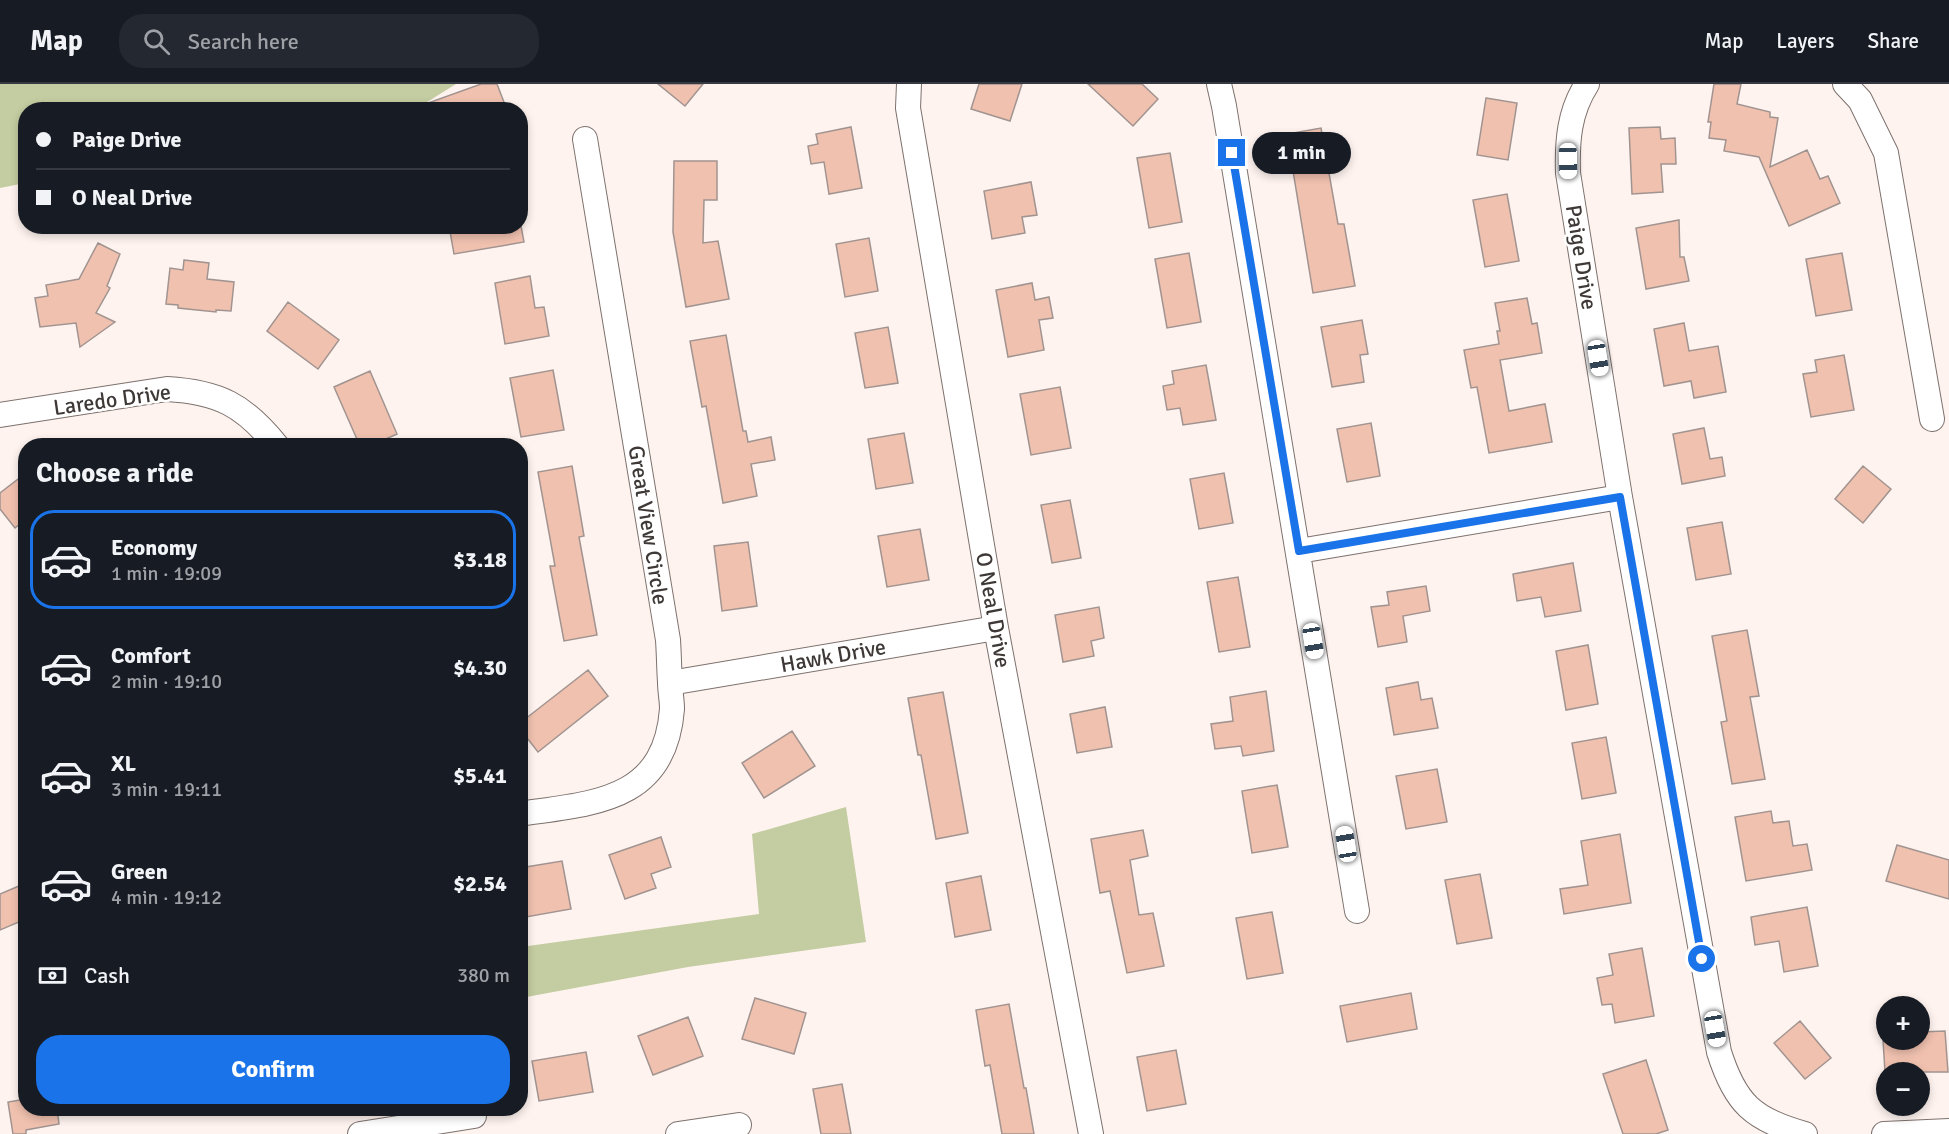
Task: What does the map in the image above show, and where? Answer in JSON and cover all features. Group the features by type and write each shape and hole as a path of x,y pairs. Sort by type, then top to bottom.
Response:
{"street":[{"name":"O Neal Drive","path":"909,84 908,108 996,628 1091,1134"},
{"path":"1219,84 1299,551 1357,911"},
{"name":"Paige Drive","path":"1587,84 1580,95 1570,123 1568,173 1620,497 1719,1052 1727,1078 1737,1095 1755,1114 1779,1127 1805,1134"},
{"path":"1845,84 1860,100 1886,153 1932,419"},
{"name":"Great View Circle","path":"528,813 592,803 618,795 638,782 656,763 666,742 672,708 666,629 585,139"},
{"name":"Laredo Drive","path":"0,415 167,389 194,391 218,398 245,412 271,438"},
{"path":"1299,551 1620,497"},
{"name":"Hawk Drive","path":"670,683 996,628"},
{"path":"360,1134 474,1120"},
{"path":"678,1134 739,1125"},
{"path":"1884,1134 1949,1131"}],"green space":[{"path":"0,84 456,84 427,102 18,102 18,184 0,188"},
{"path":"846,807 866,942 688,967 528,997 528,946 759,914 752,834"}],"building":[{"path":"481,84 497,84 504,102 431,102"},
{"path":"658,84 703,84 685,106"},
{"path":"979,84 1022,84 1010,121 971,109"},
{"path":"1088,84 1142,84 1158,99 1133,126"},
{"path":"1714,84 1741,84 1737,104 1770,112 1770,117 1778,118 1770,167 1807,150 1820,179 1828,176 1840,203 1789,226 1759,157 1724,151 1726,140 1709,138 1711,122 1708,122"},
{"path":"1486,98 1517,103 1508,160 1477,155"},
{"path":"851,127 862,188 829,194 824,162 811,164 808,146 818,144 816,134"},
{"path":"1660,127 1661,139 1675,138 1676,164 1661,164 1663,192 1632,194 1629,128"},
{"path":"1321,128 1338,224 1344,224 1355,286 1313,293 1287,134"},
{"path":"1170,153 1182,222 1149,228 1137,158"},
{"path":"674,161 717,161 717,200 704,200 703,243 718,241 729,299 686,307 673,232"},
{"path":"1031,182 1037,215 1022,217 1025,233 992,239 984,191"},
{"path":"1507,194 1519,261 1485,267 1473,200"},
{"path":"1679,220 1680,257 1684,257 1689,281 1646,289 1636,228"},
{"path":"450,234 522,234 524,242 454,254"},
{"path":"869,238 878,291 845,297 836,244"},
{"path":"98,243 120,254 107,286 110,288 96,313 115,322 80,347 76,323 40,327 35,298 48,296 46,285 79,279"},
{"path":"1189,253 1201,322 1167,328 1155,259"},
{"path":"1842,253 1852,310 1816,316 1806,259"},
{"path":"184,260 209,263 207,279 234,282 231,311 216,310 216,312 178,308 178,305 166,304 170,268 183,270"},
{"path":"530,276 535,308 544,307 549,336 505,344 495,283"},
{"path":"1032,283 1035,300 1049,297 1053,318 1039,320 1044,350 1008,357 996,290"},
{"path":"1527,298 1532,324 1537,323 1542,353 1500,360 1509,411 1545,404 1552,442 1489,453 1477,387 1471,388 1464,350 1499,344 1497,331 1500,331 1495,303"},
{"path":"288,302 339,340 318,369 267,331"},
{"path":"1362,320 1368,354 1360,355 1364,382 1332,387 1321,327"},
{"path":"1684,323 1689,351 1718,346 1726,392 1694,398 1691,381 1664,386 1654,329"},
{"path":"888,327 898,383 865,388 855,333"},
{"path":"726,335 743,431 746,431 748,442 771,437 775,460 751,464 757,496 723,503 706,406 702,407 690,341"},
{"path":"1844,355 1854,410 1811,417 1803,374 1817,372 1815,360"},
{"path":"1206,365 1216,420 1183,425 1180,408 1167,410 1163,386 1174,384 1172,371"},
{"path":"553,370 564,430 521,437 510,378"},
{"path":"370,371 397,434 388,438 356,438 334,387"},
{"path":"1060,387 1071,448 1031,455 1020,394"},
{"path":"1371,423 1380,476 1347,482 1337,429"},
{"path":"1704,428 1710,459 1722,457 1725,476 1682,484 1673,434"},
{"path":"904,433 913,483 876,489 868,439"},
{"path":"572,466 584,536 579,537 597,635 564,641 550,566 555,566 538,472"},
{"path":"1863,466 1891,489 1863,523 1835,499"},
{"path":"1224,473 1233,523 1199,529 1190,479"},
{"path":"18,479 18,526 15,528 0,509 0,493"},
{"path":"1070,500 1081,558 1052,563 1041,505"},
{"path":"1722,522 1731,574 1696,580 1687,528"},
{"path":"920,529 929,580 887,587 878,536"},
{"path":"748,542 757,606 722,611 714,546"},
{"path":"1573,563 1581,611 1545,617 1541,597 1517,601 1513,574"},
{"path":"1238,577 1250,647 1219,652 1207,582"},
{"path":"1426,586 1430,611 1403,616 1407,642 1378,647 1371,607 1389,605 1387,592"},
{"path":"1099,607 1104,638 1091,641 1094,656 1063,662 1055,615"},
{"path":"1747,630 1759,696 1750,697 1765,779 1732,784 1721,722 1727,721 1712,636"},
{"path":"1588,645 1598,704 1566,710 1556,651"},
{"path":"588,670 608,696 538,752 528,739 528,717"},
{"path":"1418,682 1421,700 1432,698 1438,728 1394,735 1386,688"},
{"path":"1266,691 1274,751 1243,756 1241,746 1215,749 1211,724 1233,721 1230,697"},
{"path":"943,692 968,833 936,839 908,698"},
{"path":"1105,707 1112,747 1077,753 1070,714"},
{"path":"792,731 815,766 764,798 742,763"},
{"path":"1606,737 1616,793 1582,799 1572,743"},
{"path":"1437,769 1447,822 1406,829 1396,776"},
{"path":"1277,785 1288,847 1252,853 1242,791"},
{"path":"1771,811 1773,823 1789,821 1793,846 1807,844 1812,870 1746,881 1735,817"},
{"path":"1143,830 1148,856 1130,860 1139,915 1153,913 1164,966 1127,973 1110,891 1100,893 1091,839"},
{"path":"1620,834 1631,903 1564,914 1560,889 1588,885 1581,841"},
{"path":"661,837 671,867 651,874 656,888 625,899 609,855"},
{"path":"1897,845 1949,860 1949,899 1886,881"},
{"path":"562,861 571,909 528,917 528,867"},
{"path":"1480,874 1492,938 1457,944 1445,880"},
{"path":"981,876 991,930 955,937 946,883"},
{"path":"18,886 18,922 0,930 0,894"},
{"path":"1807,907 1818,966 1784,972 1779,941 1755,945 1751,917"},
{"path":"1272,912 1283,973 1247,979 1236,918"},
{"path":"1642,948 1654,1016 1615,1023 1612,1004 1602,1005 1597,978 1613,975 1609,954"},
{"path":"1411,993 1417,1029 1347,1042 1340,1006"},
{"path":"755,998 806,1013 794,1054 742,1039"},
{"path":"1009,1004 1034,1134 1002,1134 990,1065 985,1066 976,1010"},
{"path":"688,1017 703,1056 653,1075 638,1036"},
{"path":"1800,1021 1831,1058 1805,1079 1774,1043"},
{"path":"1945,1031 1948,1072 1930,1072 1930,1062 1884,1062 1884,1050 1930,1050 1930,1032"},
{"path":"1176,1050 1186,1104 1147,1111 1137,1057"},
{"path":"586,1052 593,1092 539,1101 532,1061"},
{"path":"1646,1060 1668,1130 1656,1134 1623,1134 1603,1074"},
{"path":"842,1084 851,1134 821,1134 813,1089"},
{"path":"18,1100 18,1116 58,1116 59,1124 26,1130 26,1134 13,1134 8,1102"}],"route":[{"path":"1232,153 1299,551 1620,497 1702,959"}]}
